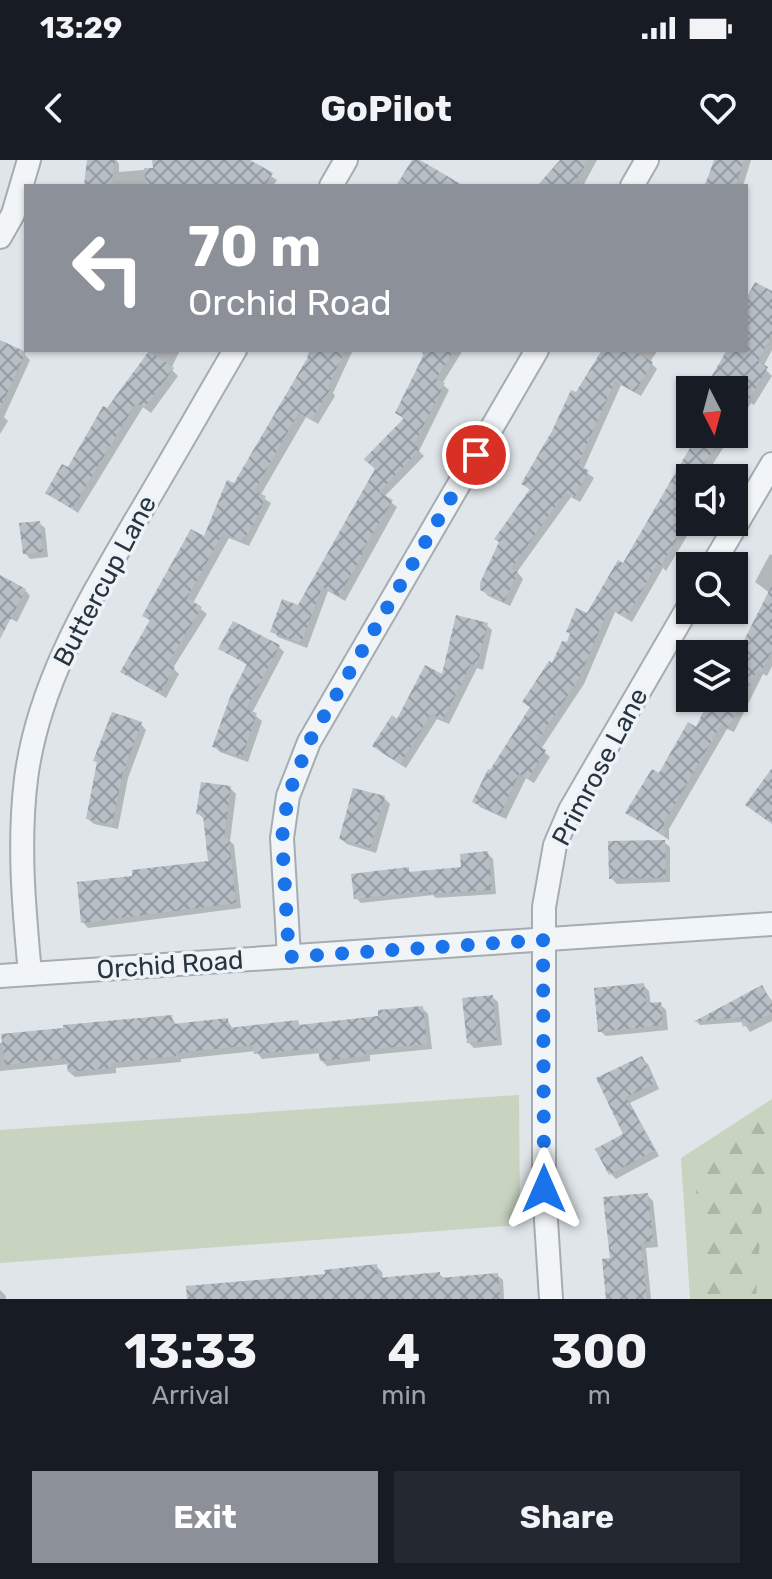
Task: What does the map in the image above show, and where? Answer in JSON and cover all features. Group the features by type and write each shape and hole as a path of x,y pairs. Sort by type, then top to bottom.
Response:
{"street":[{"path":"0,237 13,214 29,160"},
{"path":"332,184 346,160"},
{"path":"633,184 647,160"},
{"name":"Buttercup Lane","path":"30,974 22,873 26,780 35,729 60,659 84,609 234,352"},
{"path":"289,957 282,838 288,796 309,742 536,352"},
{"path":"720,552 772,464"},
{"name":"Primrose Lane","path":"551,1299 544,1189 543,940 550,866 565,821 678,624"},
{"name":"Orchid Road","path":"0,976 772,924"}],"green space":[{"path":"519,1095 520,1225 0,1263 0,1130"},
{"path":"772,1099 772,1299 690,1299 681,1158"},
{"path":"772,1115 772,1200 762,1205 756,1299 704,1299 695,1172 750,1125"}],"building":[{"path":"87,160 115,160 111,184 84,184"},
{"path":"152,160 250,160 273,173 266,184 146,184 144,168 153,168"},
{"path":"412,160 420,160 461,184 397,184"},
{"path":"560,160 588,160 574,184 539,184"},
{"path":"714,160 744,160 737,184 706,184"},
{"path":"755,282 772,291 772,334 758,361 768,367 748,401 748,376 712,376 726,352 748,352 748,295"},
{"path":"0,340 26,352 0,408"},
{"path":"148,352 174,368 144,408 136,403 72,509 45,493 62,464 68,467 103,406 107,408"},
{"path":"311,352 344,352 328,387 331,388 311,420 299,412 254,491 266,496 243,541 223,533 187,598 202,607 168,663 175,667 160,694 120,672 150,620 142,616 191,529 204,536 227,480 234,483"},
{"path":"425,352 453,352 436,379 445,383 414,444 420,449 379,492 393,500 339,596 322,587 301,643 270,632 282,599 298,605 375,469 364,459 404,418 395,413"},
{"path":"601,352 636,352 653,362 635,392 615,381 578,464 589,471 574,498 565,493 511,568 518,572 504,602 480,590 480,583 499,542 494,539 530,489 521,484 552,431 571,390 576,392"},
{"path":"690,448 714,448 705,464 681,464"},
{"path":"676,472 676,536 679,536 660,567 657,564 626,618 609,608 579,678 536,743 546,750 528,779 519,774 500,815 472,802 488,769 530,707 522,702 549,661 552,663 562,641 567,642 570,633 566,632 576,608 587,613 618,560 623,563"},
{"path":"40,521 43,552 23,554 19,523"},
{"path":"0,575 26,589 0,639"},
{"path":"772,585 772,650 761,672 757,670 748,688 748,640 744,640"},
{"path":"456,615 488,623 477,665 471,664 443,720 431,714 400,764 372,746 392,715 397,719 425,665 442,674"},
{"path":"233,621 280,645 246,709 257,713 242,757 212,747 230,697 247,664 218,649"},
{"path":"112,712 142,722 123,772 112,825 86,819 97,762 93,761"},
{"path":"703,712 736,712 728,728 721,725 664,823 665,836 625,813 652,769 659,773 688,722 696,727"},
{"path":"772,768 772,824 745,805"},
{"path":"201,782 231,786 224,838 229,837 236,903 81,923 77,882 132,876 132,870 208,861 203,815 196,814"},
{"path":"353,788 385,796 370,848 339,839"},
{"path":"665,840 666,878 609,879 608,841"},
{"path":"488,851 492,890 429,894 429,891 354,899 351,874 409,867 409,872 461,867 460,854"},
{"path":"644,983 646,1003 661,1002 663,1025 598,1032 594,988"},
{"path":"762,985 772,1003 772,1013 743,1027 740,1017 693,1022"},
{"path":"493,995 497,1040 467,1043 462,998"},
{"path":"423,1006 427,1044 365,1050 366,1056 320,1061 318,1048 254,1054 253,1045 176,1053 176,1056 111,1063 111,1068 68,1072 66,1058 5,1065 1,1034 172,1015 173,1024 228,1018 229,1028 298,1020 299,1025 378,1016 378,1010"},
{"path":"642,1056 655,1083 626,1097 655,1150 609,1175 595,1149 623,1134 596,1078"},
{"path":"648,1193 653,1241 641,1243 647,1299 606,1299 602,1259 610,1258 603,1197"},
{"path":"377,1264 378,1278 440,1272 440,1278 498,1273 500,1299 187,1299 186,1286 325,1274 324,1270"}],"route":[{"path":"476,455 309,742 288,796 282,838 289,957 543,940 544,1189"}]}
